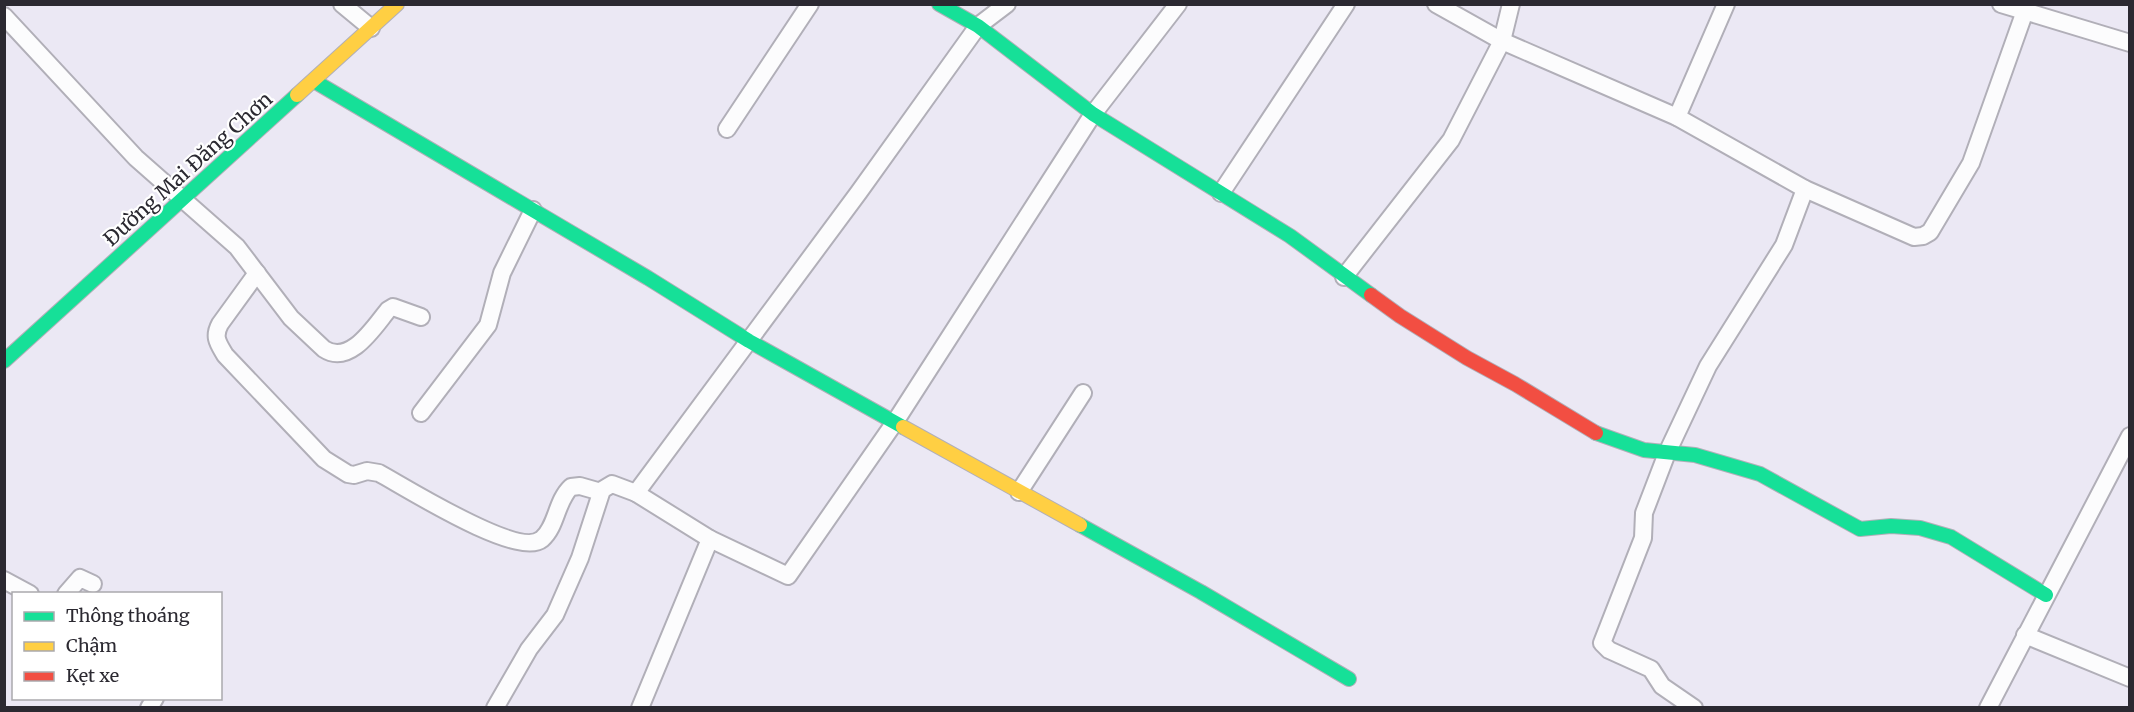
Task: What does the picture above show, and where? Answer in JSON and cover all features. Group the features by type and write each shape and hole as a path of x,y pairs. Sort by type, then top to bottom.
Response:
{"street":[{"path":"342,4 371,28"},
{"name":"Đường Mai Đăng Chơn","path":"4,361 397,4"},
{"path":"727,129 810,4"},
{"path":"939,4 978,27 1093,114 1290,236 1400,316 1577,423 1619,442 1644,450 1695,455 1760,474 1860,529 1891,526 1920,528 1951,537 2046,595"},
{"path":"636,493 978,27 1007,4"},
{"path":"495,708 529,649 555,615 580,558 601,492 612,484 636,493 710,540 788,576 895,422 1093,114 1178,4"},
{"path":"1221,193 1346,4"},
{"path":"1436,4 1502,41 1677,117 1805,189 1914,237 1923,236 1930,231 1975,153 2025,11"},
{"path":"1344,277 1451,140 1502,41 1511,4"},
{"path":"1677,117 1726,4"},
{"path":"2001,4 2130,43"},
{"path":"4,16 136,158 237,247 291,318 330,353 351,349 388,310 393,308 421,317"},
{"path":"314,81 648,278 749,341 1201,592 1349,679"},
{"path":"1694,708 1662,686 1651,669 1609,650 1602,644 1643,538 1644,513 1667,453 1708,366 1784,245 1805,189"},
{"path":"422,413 488,325 502,273 533,210"},
{"path":"257,273 216,331 218,343 225,355 324,459 348,474 354,475 368,471 379,473 485,530 517,541 533,543 548,533 562,498 571,487 580,486 601,492"},
{"path":"1019,492 1083,393"},
{"path":"1988,708 2130,436"},
{"path":"640,708 710,540"},
{"path":"68,592 80,578 93,584"},
{"path":"4,580 26,592"},
{"path":"2025,635 2130,678"}],"traffic: fast":[{"path":"939,4 978,26 1093,114 1290,236 1371,295"},
{"path":"314,81 648,278 749,341 903,427"},
{"path":"4,361 297,95"},
{"path":"1596,433 1644,450 1695,455 1760,474 1860,529 1891,526 1920,528 1951,537 2046,595"},
{"path":"1080,525 1201,592 1349,679"}],"traffic: slow":[{"path":"297,95 397,4"},
{"path":"903,427 1080,525"}],"traffic: jam":[{"path":"1371,295 1467,358 1596,433"}]}
